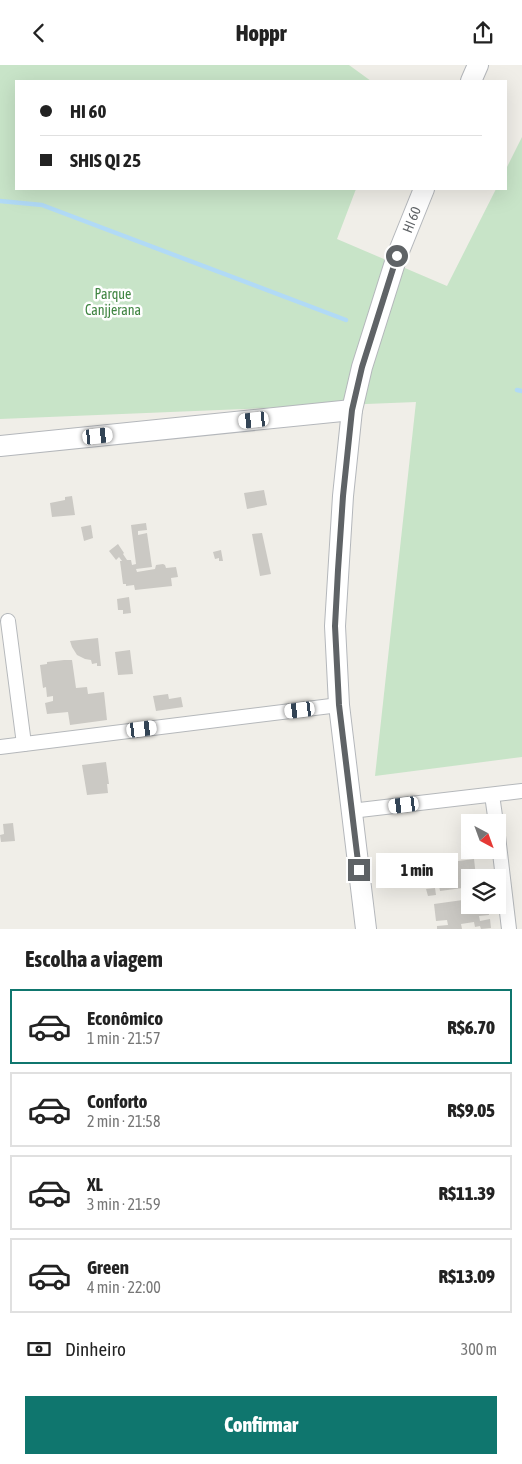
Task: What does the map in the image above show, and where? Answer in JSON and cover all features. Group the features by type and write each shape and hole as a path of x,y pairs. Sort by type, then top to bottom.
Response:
{"street":[{"path":"471,80 478,65"},
{"name":"HI 60","path":"366,929 339,705 335,626 343,496 352,410 362,367 397,256 424,190"},
{"path":"0,446 352,410"},
{"path":"8,621 24,744"},
{"path":"0,747 339,705"},
{"path":"351,811 522,791"},
{"path":"492,795 495,814"},
{"path":"501,859 509,929"}],"green space":[{"name":"Parque Canjjerana","path":"0,65 349,65 370,80 15,80 15,190 356,190 337,239 447,286 495,190 507,190 507,167 522,137 522,757 375,776 416,402 0,419"}],"building":[{"path":"264,490 267,505 247,509 244,493"},
{"path":"72,496 75,515 52,517 50,503 65,500 65,497"},
{"path":"146,523 147,530 138,531 138,535 147,533 152,567 136,569 137,572 155,569 156,565 163,564 166,568 176,567 178,577 171,578 172,586 135,590 134,585 126,586 126,584 123,584 120,561 122,561 119,557 116,560 109,551 118,544 127,560 131,560 132,565 136,564 131,525"},
{"path":"91,525 93,538 84,541 81,527"},
{"path":"262,533 271,574 260,576 252,534"},
{"path":"221,550 223,561 219,561 219,558 215,559 213,552"},
{"path":"129,597 131,613 123,614 123,610 118,610 117,599"},
{"path":"98,638 101,666 97,666 97,663 92,664 91,660 77,655 70,641"},
{"path":"130,650 133,674 118,675 115,652"},
{"path":"72,660 76,688 87,687 88,694 104,692 107,720 70,725 68,712 47,714 45,703 53,701 53,696 47,697 46,687 43,688 40,665 47,664 47,662"},
{"path":"168,694 169,699 181,697 183,707 156,711 153,696"},
{"path":"106,762 109,784 107,784 108,793 87,795 82,765"},
{"path":"13,823 15,841 1,842 0,835 4,834 3,824"},
{"path":"474,859 475,869 461,869 461,888 440,891 439,886 430,887 427,865"},
{"path":"435,888 436,895 428,896 426,889"},
{"path":"461,900 461,914 489,914 479,916 480,921 490,919 491,928 481,929 480,926 475,927 474,922 461,924 462,929 437,929 437,926 448,925 447,920 436,921 434,904"}],"waterway":[{"path":"0,201 42,205 346,320"},
{"path":"517,390 522,391"}],"route":[{"path":"359,870 339,705 335,626 338,570 352,410 362,367 397,256"}]}
